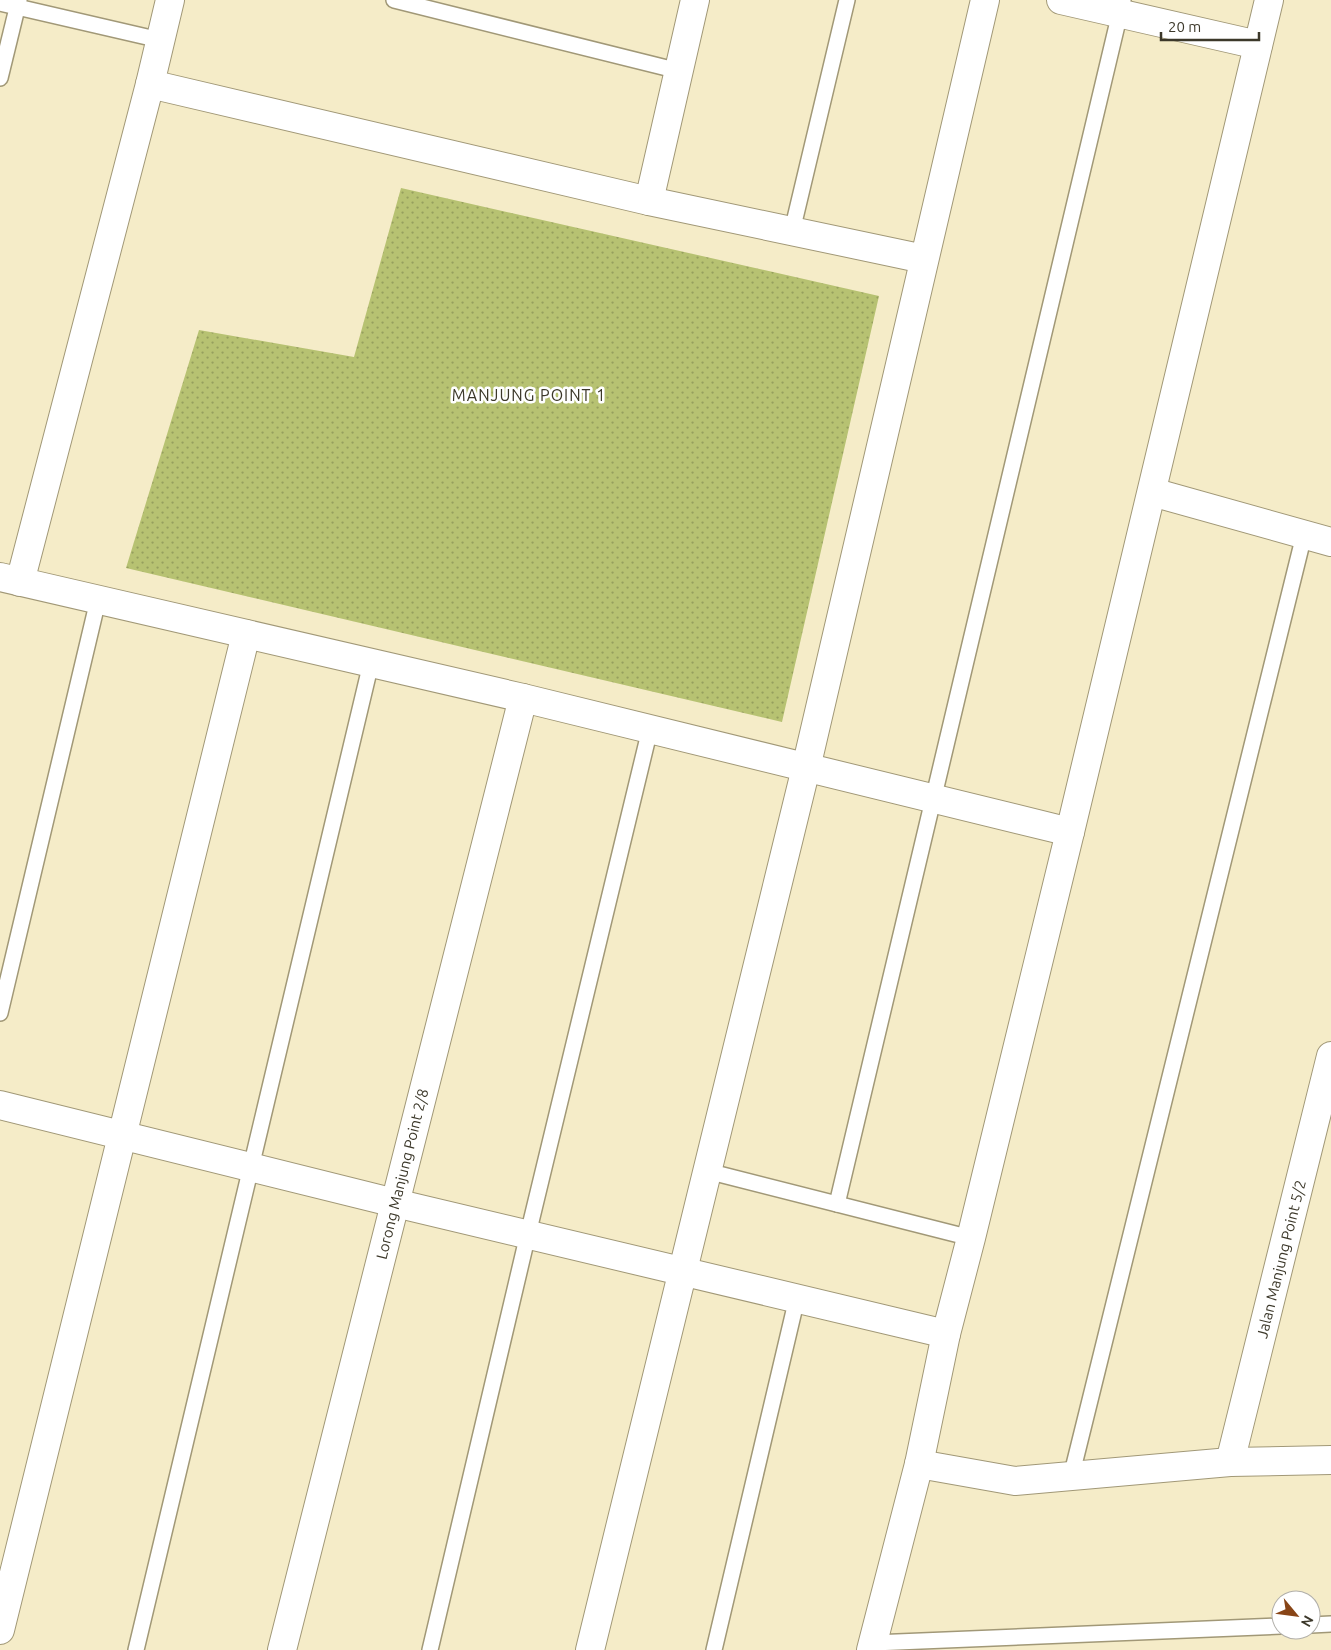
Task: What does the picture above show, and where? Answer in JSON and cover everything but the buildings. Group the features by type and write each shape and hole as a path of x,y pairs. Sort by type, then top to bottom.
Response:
{"street":[{"path":"170,0 150,84 10,579 523,698 1070,832"},
{"path":"649,201 695,0"},
{"path":"590,1650 806,768 985,0"},
{"path":"1061,0 1121,7 1258,45"},
{"path":"872,1646 919,1464 946,1334 1070,832 1269,0"},
{"path":"150,84 649,201 924,259"},
{"path":"1152,492 1331,542"},
{"path":"0,1630 246,634"},
{"name":"Lorong Manjung Point 2/8","path":"282,1650 523,698"},
{"name":"Jalan Manjung Point 5/2","path":"1230,1462 1331,1056"},
{"path":"0,1105 395,1203 946,1334"},
{"path":"919,1464 1015,1481 1230,1462 1331,1460"}],"lane":[{"path":"394,0 679,71"},
{"path":"792,231 847,0"},
{"path":"0,3 18,4 160,40"},
{"path":"0,78 18,4"},
{"path":"837,1204 1121,7"},
{"path":"1071,1477 1304,535"},
{"path":"0,1013 98,600"},
{"path":"136,1650 370,663"},
{"path":"430,1650 650,729"},
{"path":"707,1171 971,1238"},
{"path":"714,1650 797,1298"},
{"path":"872,1646 1271,1626"}],"green space":[{"path":"401,188 879,296 782,722 126,568 199,330 354,357"}],"district":[{"name":"MANJUNG POINT 1","path":"529,395"}]}
